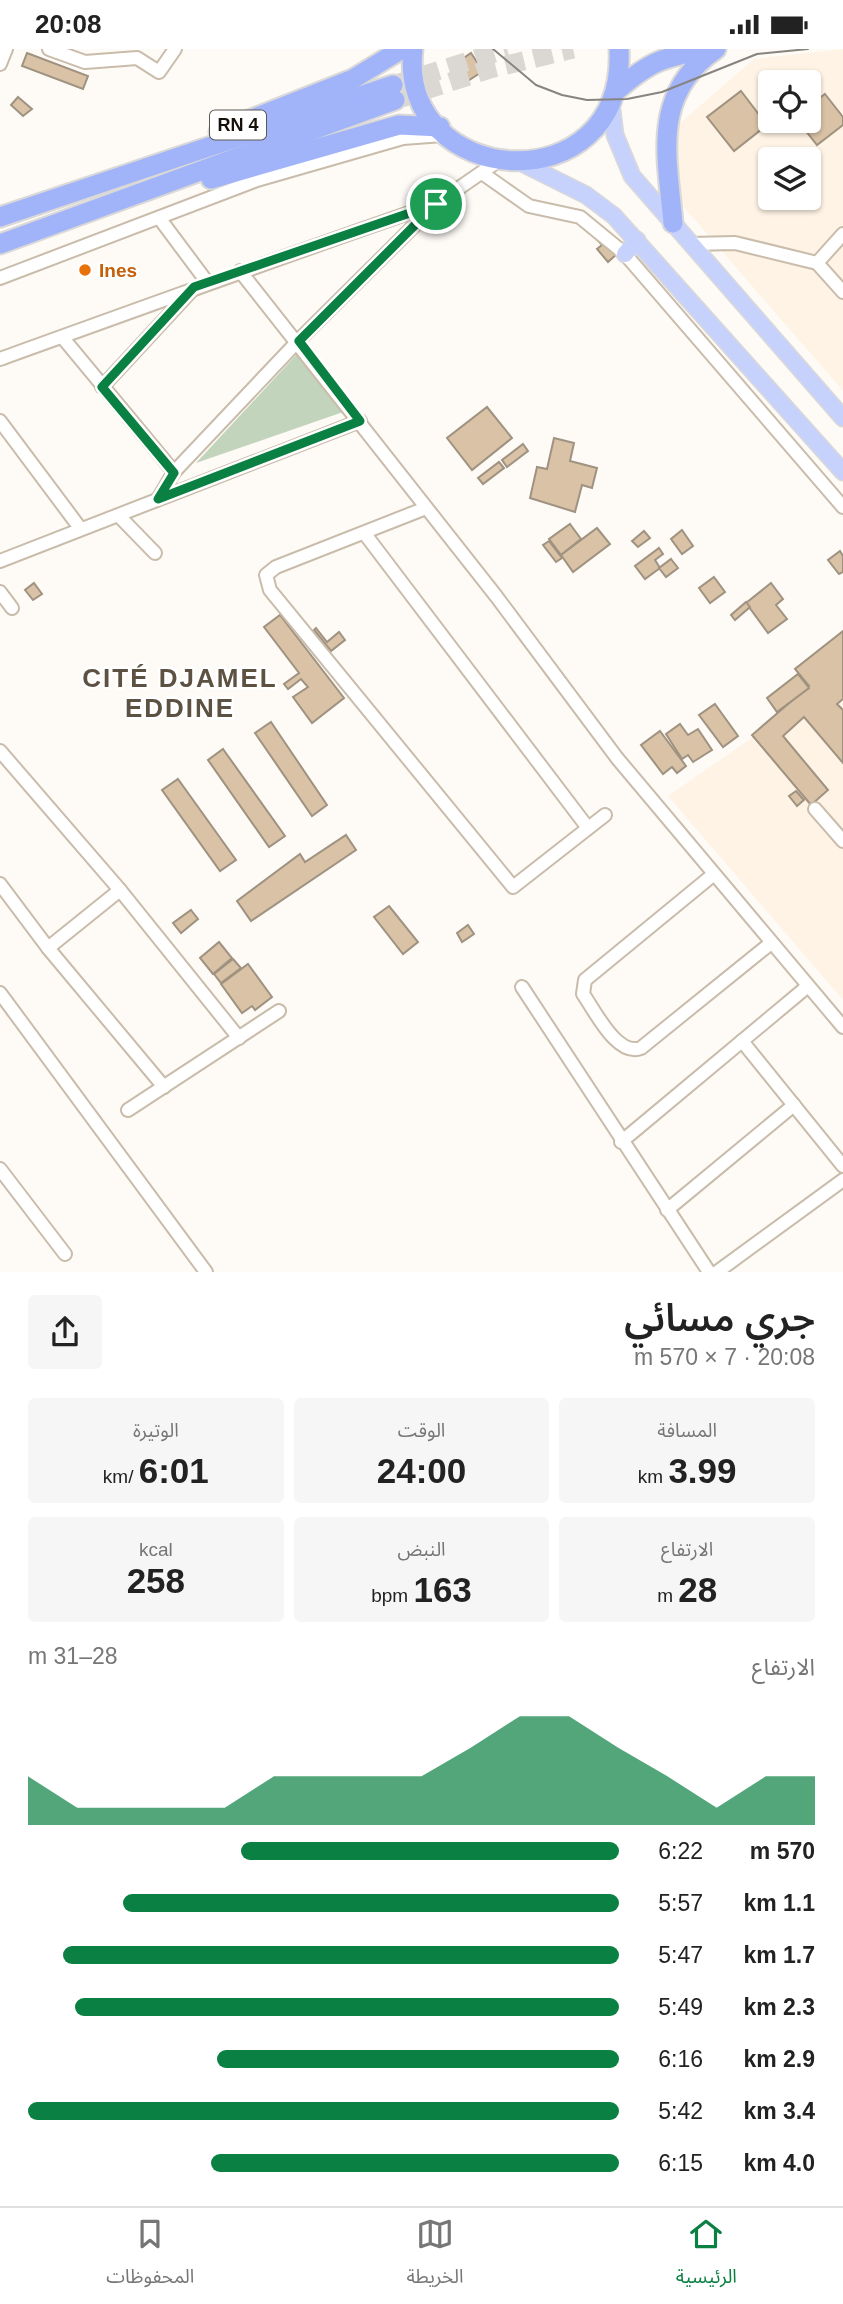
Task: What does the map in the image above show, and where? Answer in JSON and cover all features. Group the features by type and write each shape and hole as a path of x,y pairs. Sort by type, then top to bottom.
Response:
{"highway":[{"name":"RN 4","path":"69,193 353,79 402,49"},
{"path":"414,49 414,75 419,94 443,131 476,154 498,161 520,162 564,151 599,122 613,97 648,64 667,56 716,49"},
{"path":"613,97 619,49"},
{"path":"673,223 666,137 668,117 681,84 695,64 716,49"},
{"name":"RN 4","path":"0,217 394,92 152,189 0,244"},
{"name":"RN 4","path":"152,189 193,183 399,125 443,131"},
{"path":"193,183 257,180"}],"main road":[{"path":"613,97 611,121 623,159 632,176 843,418"},
{"path":"520,162 586,195 637,240 843,472"},
{"path":"625,254 637,240"}],"street":[{"path":"0,64 6,49"},
{"path":"49,49 85,62 137,58 159,72 175,49"},
{"path":"0,278 257,180 403,138 443,131"},
{"path":"158,499 174,473 299,341 436,204 498,161"},
{"path":"482,173 529,206 580,218 625,254 843,507"},
{"path":"1,357 63,338 207,282 436,204"},
{"path":"160,219 207,282"},
{"path":"817,263 843,234"},
{"path":"691,244 735,243 817,263 843,292"},
{"path":"240,271 299,341 617,758 843,1027"},
{"path":"102,387 194,287"},
{"path":"63,338 174,473"},
{"path":"0,421 80,528"},
{"path":"0,561 360,421"},
{"path":"426,508 276,567 266,575 270,590 513,887 605,815"},
{"path":"119,516 155,553"},
{"path":"365,534 588,828"},
{"path":"0,592 12,608"},
{"path":"0,751 120,890 239,1038"},
{"path":"815,809 843,841"},
{"path":"714,874 585,980 583,994 617,1040 626,1049 633,1051 642,1048 771,943"},
{"path":"0,884 48,948 164,1087"},
{"path":"48,948 120,890"},
{"path":"621,1142 808,986"},
{"path":"522,988 709,1272"},
{"path":"0,993 206,1272"},
{"path":"128,1110 279,1011"},
{"path":"742,1041 843,1166"},
{"path":"667,1210 793,1105"},
{"path":"0,1169 65,1254"},
{"path":"717,1272 843,1180"}],"shaded area":[{"path":"843,49 843,391 675,197 672,130 754,59"},
{"path":"843,675 843,1000 668,796"}],"green space":[{"path":"297,354 346,411 196,463"}],"building":[{"path":"27,53 88,76 83,89 22,66"},
{"path":"471,53 483,71 468,81 455,64"},
{"path":"741,91 758,113 758,132 734,151 707,117"},
{"path":"825,94 843,117 843,125 817,145 808,133 821,133 821,97"},
{"path":"18,97 32,109 23,116 11,105"},
{"path":"594,236 619,252 608,262 597,249 602,245"},
{"path":"487,407 512,438 472,470 447,438"},
{"path":"554,438 574,443 570,461 597,468 592,488 582,485 575,512 530,498 537,467 547,469"},
{"path":"523,444 528,451 507,467 502,460"},
{"path":"499,462 504,468 483,484 478,478"},
{"path":"570,524 581,539 561,555 549,539"},
{"path":"597,528 610,544 573,572 561,555"},
{"path":"682,530 693,546 682,554 671,539"},
{"path":"644,531 650,538 638,547 632,541"},
{"path":"549,541 562,558 556,562 543,545"},
{"path":"659,548 663,554 655,560 660,568 645,579 635,566"},
{"path":"840,551 843,556 843,572 839,574 828,560"},
{"path":"671,559 678,568 666,577 659,568"},
{"path":"714,577 725,592 710,603 699,588"},
{"path":"34,583 42,594 33,600 25,590"},
{"path":"771,583 783,599 776,605 787,619 768,633 746,603"},
{"path":"746,602 750,607 735,620 731,615"},
{"path":"280,615 344,698 312,723 293,697 308,687 301,679 288,689 284,684 299,673 264,627"},
{"path":"316,628 327,642 339,632 345,640 331,651 314,630"},
{"path":"843,631 843,699 837,704 843,710 843,763 804,717 783,736 828,790 811,805 752,735 809,686 795,669"},
{"path":"798,674 809,688 777,712 767,698"},
{"path":"715,704 738,736 723,747 699,715"},
{"path":"271,722 327,805 312,816 255,733"},
{"path":"680,724 688,735 698,729 712,750 693,762 688,755 682,759 666,734"},
{"path":"660,731 686,766 677,773 672,767 663,774 641,745"},
{"path":"223,749 285,836 269,847 208,760"},
{"path":"178,779 236,860 220,871 162,790"},
{"path":"796,791 804,800 797,806 789,796"},
{"path":"346,835 356,850 251,921 237,901 300,854 305,862"},
{"path":"389,906 418,942 403,954 374,917"},
{"path":"191,910 198,919 181,933 173,923"},
{"path":"468,925 474,934 462,942 457,933"},
{"path":"219,942 232,958 213,974 200,958"},
{"path":"233,959 241,968 221,983 214,974"},
{"path":"248,964 272,997 255,1010 252,1006 242,1013 221,984"}],"tunnel":[{"path":"393,85 507,49"},
{"path":"395,100 490,69 573,49"}],"tram line":[{"path":"493,49 536,85 562,95 587,100 627,99 662,92 757,54 808,49"}],"place":[{"name":"Ines","path":"85,270"}],"district":[{"name":"CITÉ DJAMEL EDDINE","path":"180,692"}],"route":[{"path":"436,204 299,341 360,421 158,499 174,473 102,387 194,287 436,204"}]}
